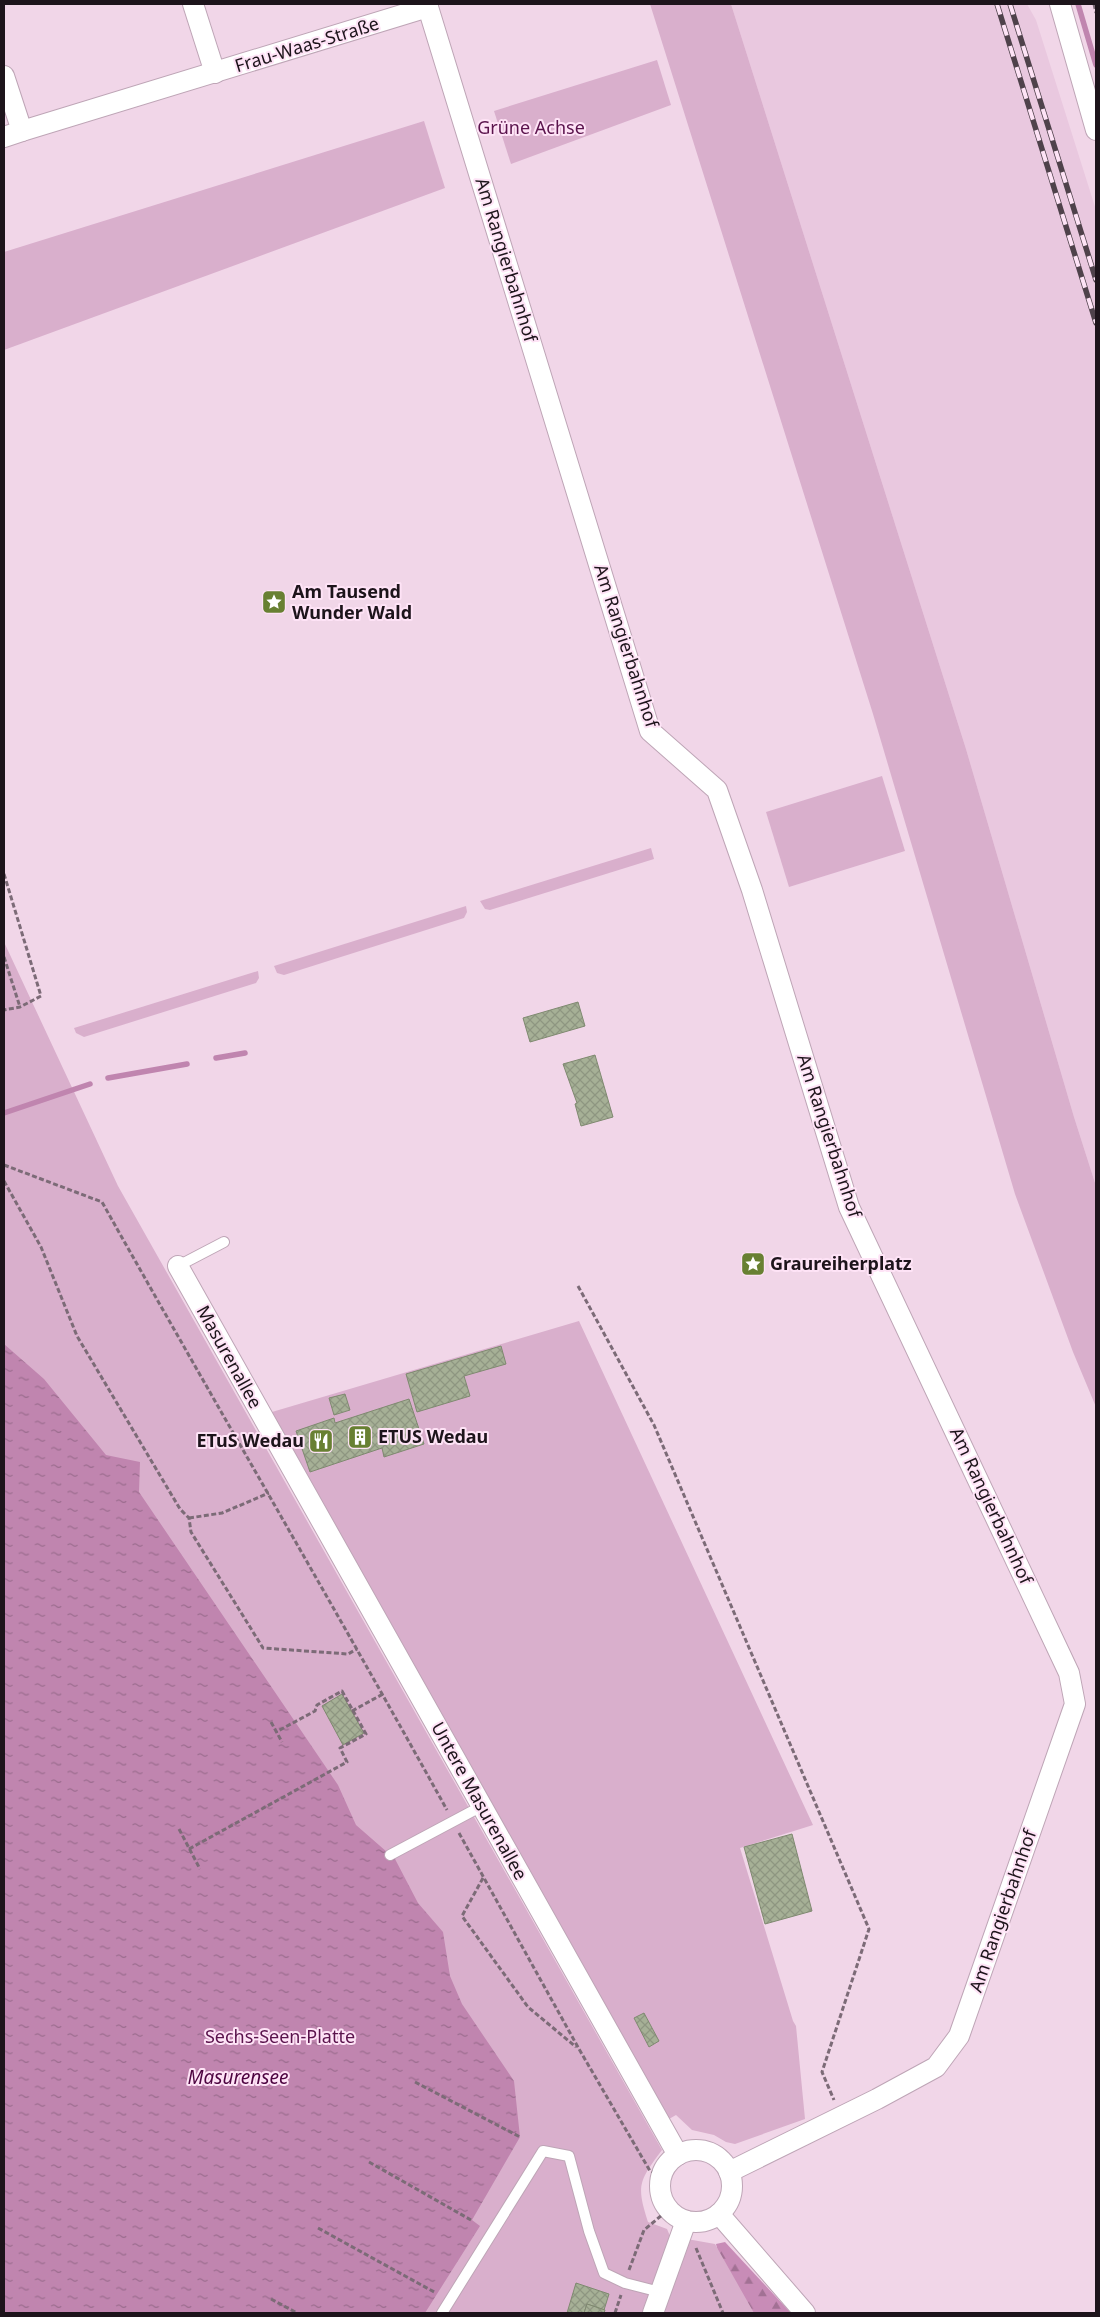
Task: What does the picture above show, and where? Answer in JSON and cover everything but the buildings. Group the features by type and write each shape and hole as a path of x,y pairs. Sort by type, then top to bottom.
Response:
{"street":[{"name":"Frau-Waas-Straße","path":"193,4 215,73"},
{"path":"1060,4 1096,130"},
{"name":"Frau-Waas-Straße","path":"13,134 428,6"},
{"name":"Am Rangierbahnhof","path":"428,6 650,731 717,790 752,890 849,1207 1069,1673 1076,1704 959,2036 936,2067 729,2172"},
{"path":"4,76 13,134"},
{"name":"Masurenallee","path":"178,1266 280,1447"},
{"name":"Untere Masurenallee","path":"280,1447 678,2154"},
{"path":"687,2151 708,2152 717,2156 729,2172 732,2184 731,2195 727,2205 719,2214 708,2220 690,2222 668,2210 660,2194 661,2175 667,2163 678,2154 687,2151"},
{"path":"719,2214 805,2313"},
{"path":"653,2313 690,2222"}],"lane":[{"path":"178,1266 224,1242"},
{"path":"390,1855 482,1806"},
{"path":"442,2313 544,2151 569,2156 589,2231 604,2273 625,2283 660,2292"}],"path":[{"path":"1094,4 1096,12"},
{"path":"4,874 6,887 41,996 20,1007 4,1010"},
{"path":"4,957 20,1007"},
{"path":"4,1165 102,1202 260,1476"},
{"path":"4,1180 41,1247 77,1336 180,1509 188,1518 192,1532 263,1648 348,1654 357,1649"},
{"path":"578,1286 654,1425 869,1929 822,2072 842,2116"},
{"path":"188,1518 222,1513 269,1493"},
{"path":"190,1849 347,1762 340,1748 366,1734 342,1691 317,1705 315,1711 276,1732"},
{"path":"352,1711 383,1694"},
{"path":"271,1722 282,1742"},
{"path":"178,1829 200,1869"},
{"path":"483,1877 462,1916 528,2007 579,2049"},
{"path":"416,2082 520,2137"},
{"path":"369,2162 472,2220"},
{"path":"615,2313 644,2230 668,2210"},
{"path":"690,2222 695,2245 723,2313"},
{"path":"318,2228 436,2293"},
{"path":"271,2299 297,2313"}],"shaded area":[{"path":"731,4 1027,4 1036,20 1096,210 1096,1186 966,749"}],"green space":[{"path":"650,4 731,4 966,749 1096,1186 1096,1407 1073,1352 1015,1194 873,714"},
{"name":"Grüne Achse","path":"657,60 671,105 511,164 494,111"},
{"name":"Grüne Achse","path":"424,121 445,188 4,350 4,252"},
{"path":"882,776 905,851 789,887 766,812"},
{"path":"651,848 654,859 490,910 485,909 480,901"},
{"path":"466,906 467,912 464,918 284,975 277,973 274,966"},
{"name":"Masurensee","path":"4,942 118,1186 662,2150 648,2169 642,2184 642,2200 648,2222 667,2229 670,2236 715,2244 754,2313 4,2313"},
{"path":"258,971 259,978 256,983 84,1037 76,1033 74,1028"},
{"path":"579,1321 813,1825 740,1848 796,2026 805,2119 735,2144 726,2142 714,2135 692,2130 676,2115 669,2119 272,1412"},
{"path":"725,2242 791,2313 733,2313 716,2244"}],"water":[{"name":"Masurensee","path":"4,1344 44,1379 106,1455 140,1462 139,1492 338,1785 356,1825 395,1859 418,1903 443,1932 450,1976 462,2004 514,2081 520,2137 472,2220 480,2226 425,2313 4,2313"}],"waterway":[{"path":"1078,4 1096,65"},
{"path":"216,1058 245,1053"},
{"path":"108,1078 187,1064"},
{"path":"4,1113 90,1084"}],"railway":[{"path":"997,4 1096,323"},
{"path":"1010,4 1096,280"}],"place":[{"name":"Am Tausend Wunder Wald","path":"274,602"},
{"name":"Graureiherplatz","path":"753,1264"},
{"name":"ETUS Wedau","path":"360,1437"},
{"name":"ETuS Wedau","path":"321,1441"}],"park label":[{"name":"Sechs-Seen-Platte","path":"280,2037"}]}
